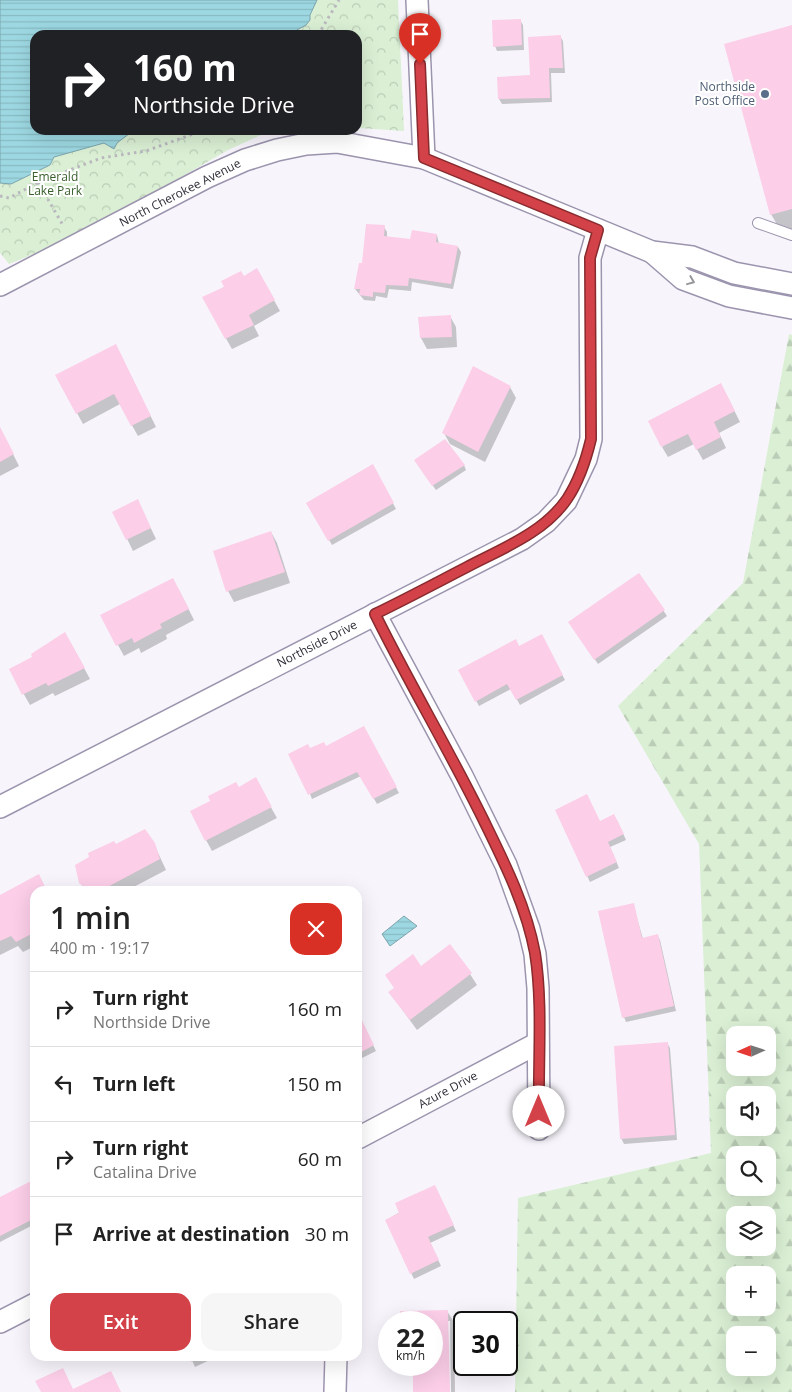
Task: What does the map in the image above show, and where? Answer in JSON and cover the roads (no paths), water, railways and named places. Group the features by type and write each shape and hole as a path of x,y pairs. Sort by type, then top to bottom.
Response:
{"street":[{"path":"417,0 424,158"},
{"name":"North Cherokee Avenue","path":"0,285 206,177 245,160 277,150 306,144 338,142 424,158 652,252 692,257 734,273 792,284"},
{"name":"Northside Drive","path":"0,807 522,539 546,522 566,501 577,482 591,439 590,258 598,230"},
{"name":"North Cherokee Avenue","path":"652,252 683,279 729,296 792,308"},
{"path":"375,614 462,776 506,865 519,897 535,954 539,1129"},
{"name":"Azure Drive","path":"362,1136 538,1043"},
{"path":"0,1322 30,1307"},
{"path":"335,1392 336,1361"}],"lane":[{"path":"758,223 792,235"}],"water":[{"path":"0,0 317,0 310,15 310,20 306,25 297,30 30,30 30,135 127,135 117,143 114,149 104,143 54,157 50,165 11,184 0,183"},
{"path":"404,916 417,926 390,946 382,934"}],"place":[{"name":"Northside Post Office","path":"765,94"}],"park label":[{"name":"Emerald Lake Park","path":"55,184"}]}
